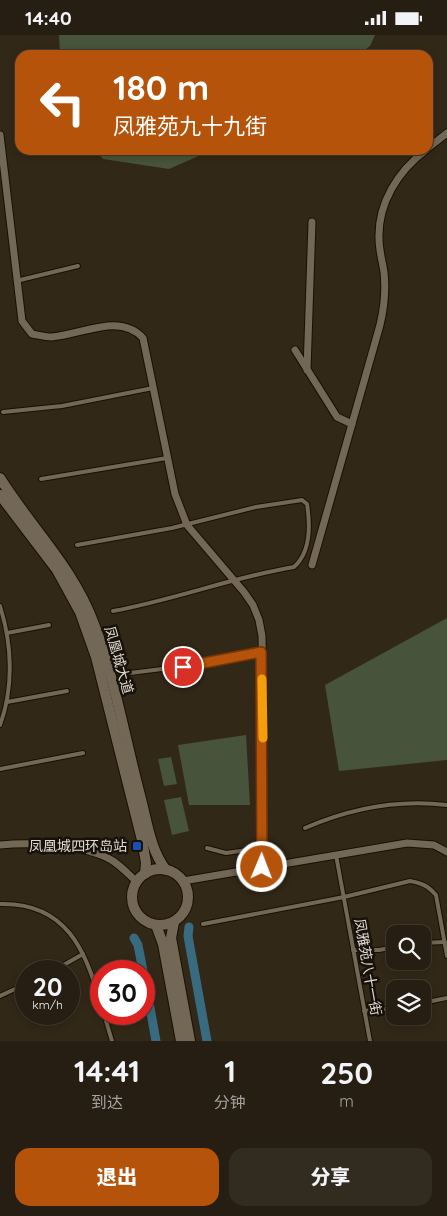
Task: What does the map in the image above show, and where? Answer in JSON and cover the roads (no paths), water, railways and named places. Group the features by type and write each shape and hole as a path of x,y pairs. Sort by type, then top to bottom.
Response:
{"main road":[{"name":"凤凰城大道","path":"0,478 20,509 71,574 86,605 106,662 151,839 166,870"},
{"name":"凤凰城大道","path":"0,495 58,570 80,612 96,657 142,840 146,863 145,874"},
{"path":"154,870 166,870 183,881 189,899 181,916 174,922 156,925 146,923 134,909 132,900 137,882 145,874 154,870"},
{"path":"174,922 171,938 190,1041"},
{"path":"156,925 163,944 181,1041"}],"street":[{"path":"433,144 447,133"},
{"path":"0,135 22,321 32,334 51,337 119,325 137,331 147,347 175,494 187,525 234,580 253,605 260,620 262,636 262,867"},
{"path":"312,565 384,308 384,273 379,236 381,217 395,183 406,168 420,155"},
{"path":"308,370 312,222"},
{"path":"295,350 337,417 352,424"},
{"path":"183,881 420,842 434,845 447,852"},
{"path":"0,845 39,844 76,849 113,861 137,882"}],"lane":[{"path":"16,281 78,266"},
{"path":"3,412 62,405 155,388"},
{"path":"41,479 169,457"},
{"path":"77,545 187,525 281,503 302,501 307,504 310,526 298,564 294,567 234,580 166,601 113,611"},
{"path":"0,606 7,633 10,679 0,725"},
{"path":"7,633 49,625"},
{"path":"130,673 210,663 261,652"},
{"path":"6,702 67,691"},
{"path":"0,769 83,753"},
{"path":"305,828 347,812 383,804 410,802 447,805"},
{"path":"208,848 226,853 262,848"},
{"name":"凤雅苑八十一街","path":"336,855 370,1041"},
{"path":"203,924 344,897 410,881 429,887 436,895 447,956"},
{"path":"0,904 24,906 44,913 72,933 82,954 90,965"},
{"path":"431,943 445,942"},
{"path":"353,949 386,949"},
{"path":"72,960 82,954"},
{"path":"0,996 15,989"},
{"path":"431,1001 447,998"},
{"path":"364,1011 386,1009"},
{"path":"107,1025 112,1041"}],"waterway":[{"path":"189,927 188,936 207,1041"},
{"path":"134,938 138,945 141,960"},
{"path":"153,1025 156,1041"}],"place":[{"name":"凤凰城四环岛站","path":"137,846"}]}
